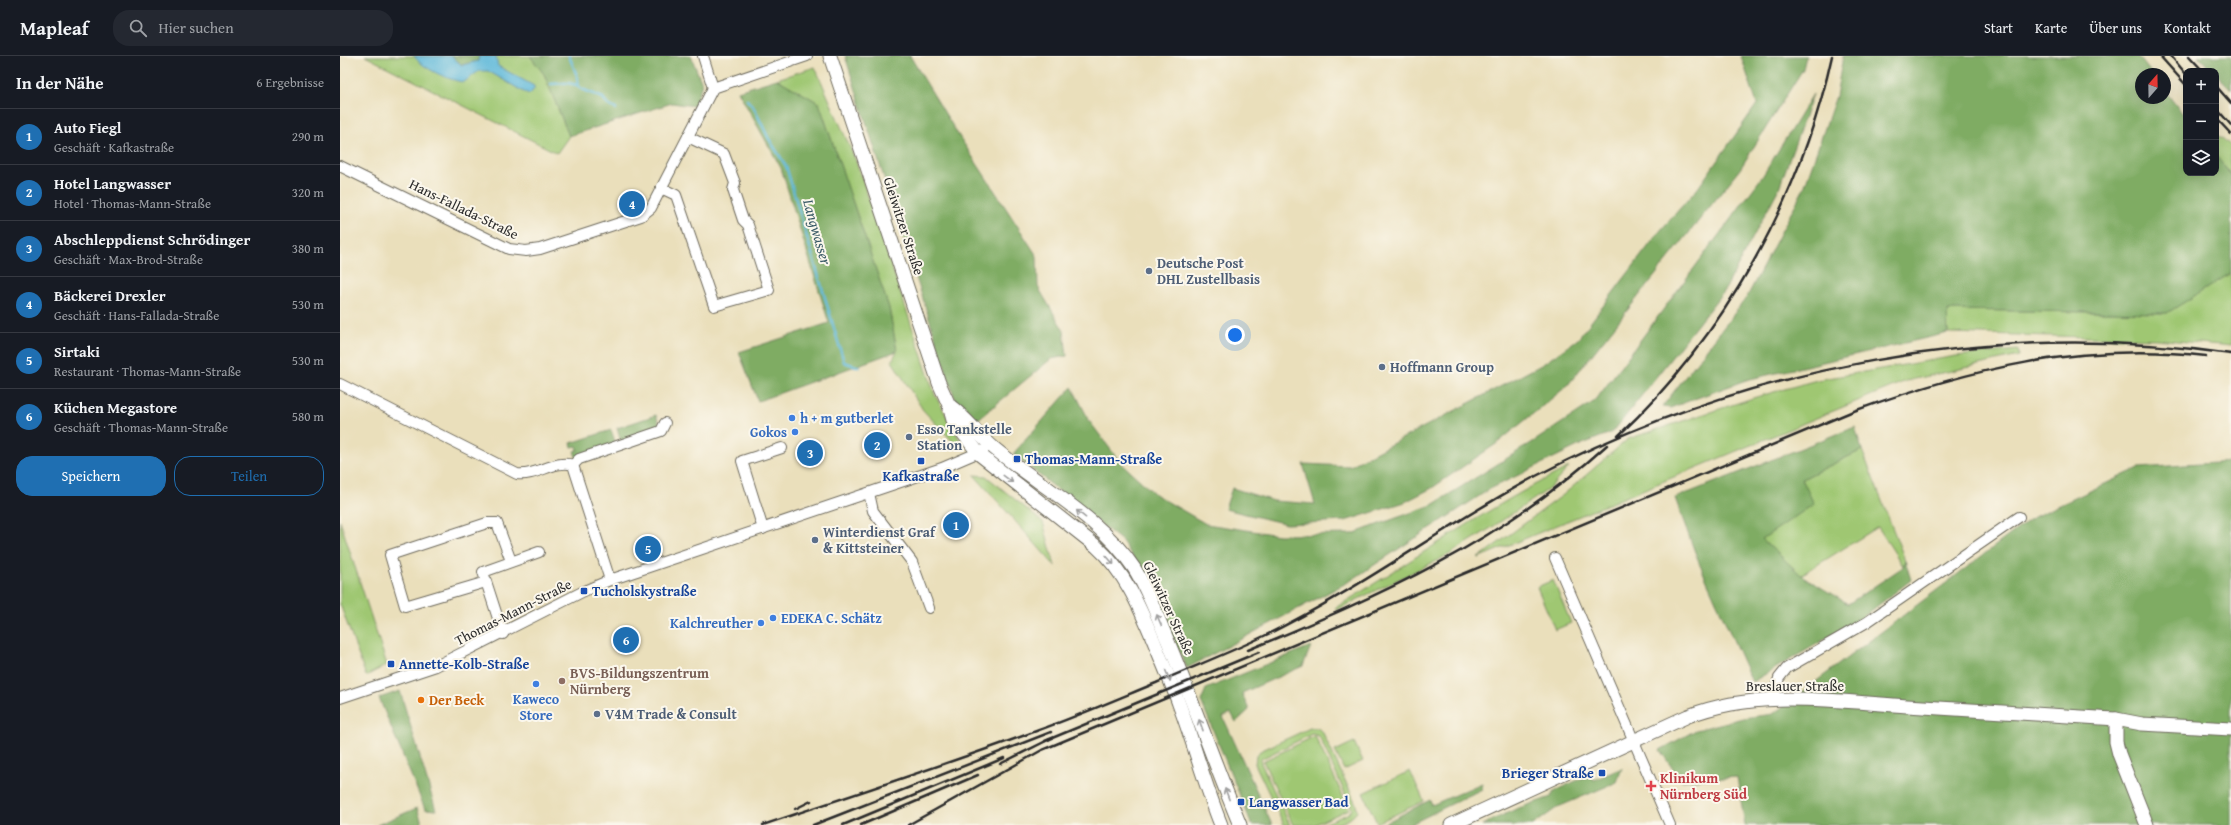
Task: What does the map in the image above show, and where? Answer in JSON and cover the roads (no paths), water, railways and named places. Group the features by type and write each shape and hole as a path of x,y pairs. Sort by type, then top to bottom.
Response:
{"main road":[{"name":"Gleiwitzer Straße","path":"830,56 939,383 949,405 953,420 979,454 1096,546 1110,560 1126,581 1138,604 1178,702 1204,782 1221,825"},
{"name":"Gleiwitzer Straße","path":"949,405 958,411 990,445 1094,525 1114,544 1133,567 1148,594 1184,681 1240,825"},
{"name":"Breslauer Straße","path":"1450,825 1708,709 1739,702 1773,699 2116,719 2142,724 2231,729"},
{"name":"Breslauer Straße","path":"2116,719 2132,715 2231,720"},
{"path":"2116,719 2116,742 2119,754 2147,825"}],"street":[{"path":"702,56 713,88 807,56"},
{"name":"Hans-Fallada-Straße","path":"340,166 505,247 526,252 540,249 641,216 651,208 713,88"},
{"path":"661,188 676,195 714,306 768,290 748,225 743,220 733,190 735,183 724,154 688,137"},
{"path":"340,384 517,474 531,474 564,463 573,465"},
{"path":"573,465 579,459 661,431 665,423"},
{"name":"Thomas-Mann-Straße","path":"340,698 436,666 504,634 584,591 610,580 869,493 979,454 990,445"},
{"path":"763,529 742,461 782,448"},
{"path":"573,465 610,580"},
{"path":"869,493 873,511 912,562 929,608"},
{"path":"1773,699 1779,678 1787,668 1867,622 2020,517"},
{"path":"486,582 405,606 390,555 487,523 497,523 511,561"},
{"path":"504,634 483,572 509,564 511,561 539,552"},
{"path":"1555,558 1670,825"}],"water":[{"path":"414,56 451,56 462,65 478,61 479,56 496,56 498,66 534,86 534,89 530,94 524,92 488,71 479,71 464,82 458,81 430,69 418,61"}],"waterway":[{"name":"Langwasser","path":"569,56 578,78 577,85"},
{"name":"Langwasser","path":"551,84 568,83 577,85 582,89 603,98 608,105 616,109"},
{"name":"Langwasser","path":"747,100 754,108 769,139 786,166 844,362 859,367"}],"railway":[{"path":"1618,436 1656,397 1692,355 1724,310 1753,262 1779,213 1800,161 1818,109 1832,56"},
{"path":"2160,56 2183,82"},
{"path":"2171,56 2183,70"},
{"path":"2189,56 2200,68"},
{"path":"2219,89 2231,103"},
{"path":"2219,111 2231,125"},
{"path":"2219,121 2231,134"},
{"path":"763,825 936,767 1054,725 1264,636 1334,599 1502,495 1536,476 1616,438 1700,406 1786,380 1874,361 1963,348 2053,343 2142,345 2231,354"},
{"path":"908,825 1042,750 1851,412 1939,383 1982,372 2069,356 2114,353 2159,353 2206,356"},
{"path":"1248,650 1345,609 1437,564 1524,511 1566,480 1607,445"},
{"path":"1045,741 1259,652"},
{"path":"813,825 1051,732"},
{"path":"1000,764 1050,739"},
{"path":"843,825 1004,758"},
{"path":"861,825 978,775"},
{"path":"795,809 811,801"}],"place":[{"name":"Bäckerei Drexler","path":"632,204"},
{"name":"Deutsche Post DHL Zustellbasis","path":"1149,271"},
{"name":"Hoffmann Group","path":"1382,367"},
{"name":"h + m gutberlet","path":"792,418"},
{"name":"Gokos","path":"795,432"},
{"name":"Esso Tankstelle Station","path":"909,437"},
{"name":"Hotel Langwasser","path":"877,445"},
{"name":"Abschleppdienst Schrödinger","path":"810,453"},
{"name":"Thomas-Mann-Straße","path":"1017,459"},
{"name":"Kafkastraße","path":"921,461"},
{"name":"Auto Fiegl","path":"956,525"},
{"name":"Winterdienst Graf & Kittsteiner","path":"815,540"},
{"name":"Sirtaki","path":"648,549"},
{"name":"Tucholskystraße","path":"584,591"},
{"name":"EDEKA C. Schätz","path":"773,618"},
{"name":"Kalchreuther","path":"761,623"},
{"name":"Küchen Megastore","path":"626,640"},
{"name":"Annette-Kolb-Straße","path":"391,664"},
{"name":"BVS-Bildungszentrum Nürnberg","path":"562,681"},
{"name":"Kaweco Store","path":"536,684"},
{"name":"Der Beck","path":"421,700"},
{"name":"V4M Trade & Consult","path":"597,714"},
{"name":"Brieger Straße","path":"1602,773"},
{"name":"Klinikum Nürnberg Süd","path":"1651,786"},
{"name":"Langwasser Bad","path":"1241,802"}]}
